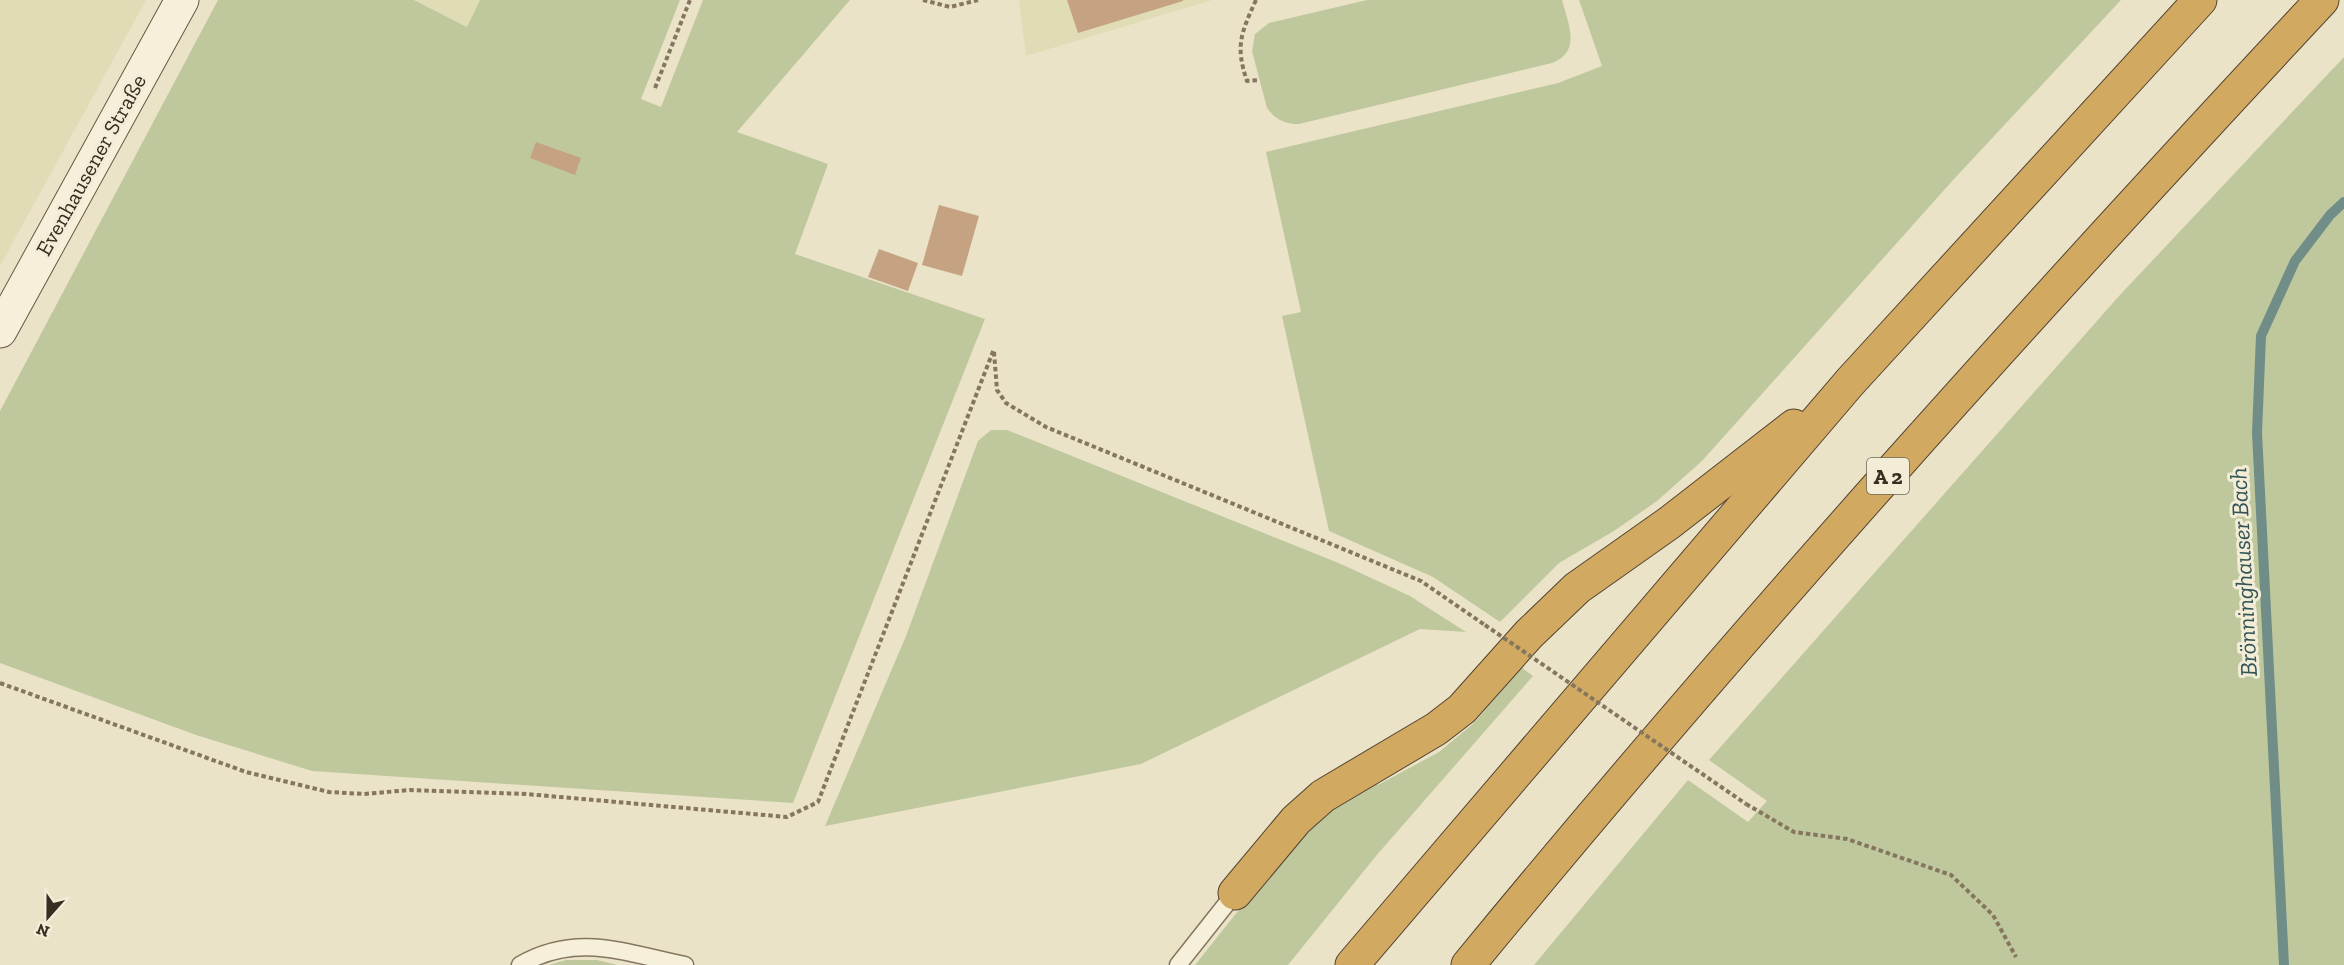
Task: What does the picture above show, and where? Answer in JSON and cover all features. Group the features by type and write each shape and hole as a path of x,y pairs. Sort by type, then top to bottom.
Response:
{"highway":[{"path":"1352,965 1850,382 2200,0"},
{"name":"A 2","path":"1468,965 1724,663 1970,383 2322,0"},
{"path":"1235,893 1296,820 1323,796 1436,729 1462,709 1529,634 1577,588 1669,523 1850,382"}],"street":[{"name":"Evenhausener Straße","path":"0,331 182,0"}],"lane":[{"path":"1178,965 1235,893"},
{"path":"520,965 547,951 574,946 685,965"}],"path":[{"path":"656,88 690,0"},
{"path":"923,0 950,7 978,0"},
{"path":"1256,0 1243,30 1239,58 1247,81 1259,80"},
{"path":"0,683 246,772 329,792 364,794 410,790 526,794 787,818 818,802 994,349 997,390 1006,404 1046,427 1420,581 1746,804 1794,832 1847,839 1951,875 1993,915 2016,957"}],"shaded area":[{"path":"0,0 146,0 0,266"},
{"path":"414,0 480,0 468,27"},
{"path":"1019,0 1212,0 1026,56"}],"green space":[{"path":"218,0 414,0 467,27 480,0 680,0 641,99 661,107 703,0 850,0 737,132 828,164 795,254 985,319 793,803 312,771 196,735 0,663 0,411"},
{"path":"1367,0 1562,0 1569,27 1570,44 1567,52 1552,63 1299,124 1285,122 1274,116 1267,108 1252,51 1255,34 1269,23"},
{"path":"1579,0 2121,0 1954,179 1702,461 1657,501 1614,531 1559,563 1500,622 1433,577 1329,531 1282,316 1301,312 1266,152 1558,83 1602,66"},
{"path":"2344,57 2344,965 1534,965 1688,780 1748,822 1767,801 1709,760 2119,296"},
{"path":"991,430 1007,430 1341,564 1410,596 1466,632 1420,629 1141,764 825,826 906,636 978,441"},
{"path":"1521,667 1533,676 1376,856 1288,965 1195,965 1269,872 1324,813 1376,781 1378,785 1439,752 1474,723"},
{"path":"566,960 597,960 618,965 549,965"}],"building":[{"path":"1067,0 1183,0 1183,1 1078,33"},
{"path":"536,142 581,158 575,175 530,158"},
{"path":"939,205 979,216 962,276 922,265"},
{"path":"879,249 918,263 908,291 868,277"}],"waterway":[{"name":"Brönninghauser Bach","path":"2284,965 2257,433 2261,336 2295,261 2330,215 2344,202"}]}
